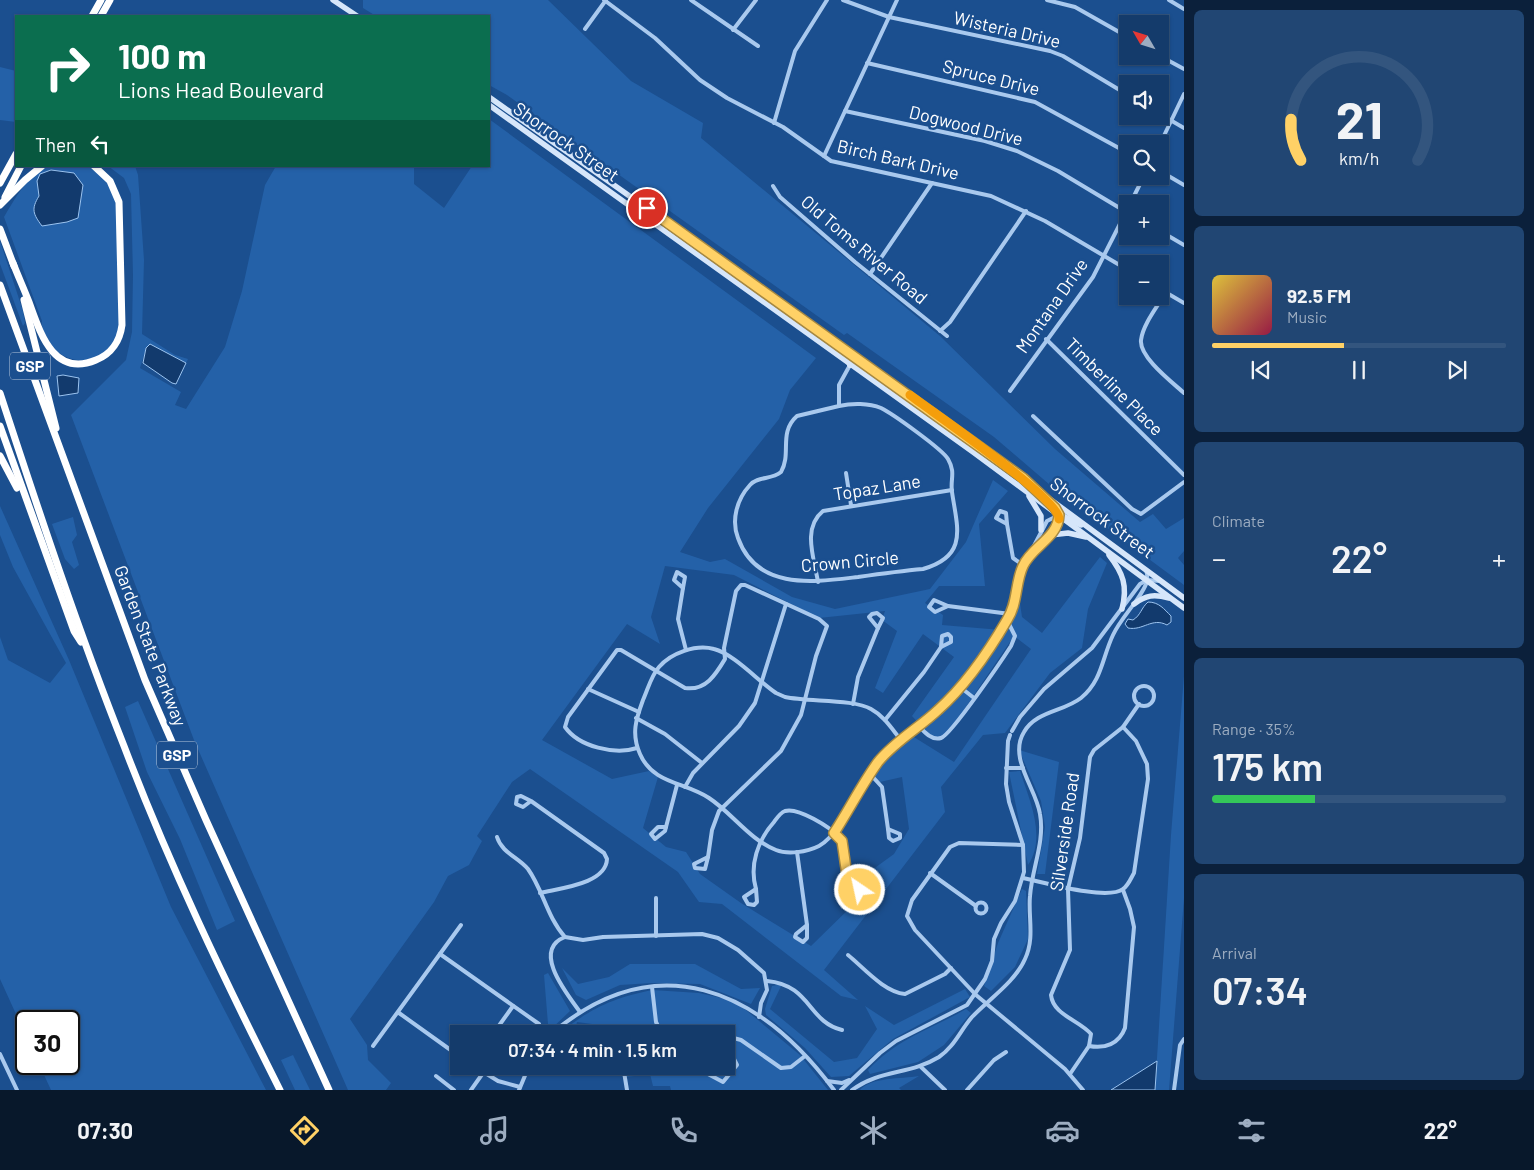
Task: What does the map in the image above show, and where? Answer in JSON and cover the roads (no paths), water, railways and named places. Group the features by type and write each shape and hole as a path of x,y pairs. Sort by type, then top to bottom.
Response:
{"highway":[{"path":"93,15 101,0"},
{"path":"102,15 110,0"},
{"path":"0,183 15,156"},
{"path":"0,205 20,167"},
{"path":"0,205 24,180 41,167"},
{"path":"0,229 43,341 53,353 66,361 86,363 98,359 112,348 119,338 122,325 120,209 113,185 95,167"},
{"path":"13,263 51,403 59,447"},
{"name":"Garden State Parkway","path":"0,285 121,616 161,718 329,1090"},
{"name":"GSP","path":"0,393 88,652 167,851 221,973 280,1090"},
{"path":"0,426 22,492 74,631 88,652"},
{"path":"0,456 16,486 22,492"}],"main road":[{"path":"333,0 356,15"},
{"name":"Shorrock Street","path":"490,98 901,389 1184,598"},
{"name":"Shorrock Street","path":"490,106 1025,490 1184,608"},
{"path":"812,325 845,354 850,365 857,364 901,389"},
{"path":"1023,478 1055,508 1059,515 1099,534"},
{"path":"1025,490 1036,505 1041,516 1041,530"},
{"path":"1051,535 1068,532 1090,539"},
{"path":"1105,549 1121,570 1125,583 1122,609"},
{"path":"1134,604 1144,597 1152,595 1173,600"}],"street":[{"path":"585,29 605,0"},
{"name":"Birch Bark Drive","path":"605,0 655,38 700,80 727,98 774,122 824,156 840,164 991,196 1026,211 1119,265"},
{"path":"691,0 758,46"},
{"path":"733,30 756,0"},
{"path":"774,122 795,51 827,0"},
{"name":"Wisteria Drive","path":"843,0 889,17 1050,51 1062,56 1119,90"},
{"path":"824,156 897,0"},
{"path":"1047,0 1075,7 1119,32"},
{"path":"1169,0 1184,9"},
{"path":"1169,61 1184,70"},
{"name":"Spruce Drive","path":"867,63 1035,102 1119,148"},
{"path":"1164,135 1184,94"},
{"name":"Dogwood Drive","path":"844,111 985,141 1017,151 1119,206"},
{"path":"1171,121 1184,128"},
{"path":"1169,177 1184,186"},
{"path":"870,274 932,183"},
{"name":"Old Toms River Road","path":"773,186 780,197 940,331"},
{"path":"947,336 940,331 950,322 1026,211"},
{"name":"Montana Drive","path":"1010,391 1046,339 1093,277 1119,226"},
{"path":"1169,236 1184,245"},
{"path":"1169,294 1184,303"},
{"path":"1159,305 1143,334 1142,347 1151,361 1184,393"},
{"name":"Timberline Place","path":"1046,339 1184,475"},
{"path":"839,406 839,385 850,365"},
{"name":"Crown Circle","path":"863,405 880,408 942,452 948,459 953,473 952,490 956,507 958,537 955,545 938,563 923,569 818,582 796,582 769,573 751,561 736,534 736,508 751,483 781,472 787,454 785,435 792,421 797,416 839,406 863,405"},
{"name":"Shorrock Street","path":"1033,416 1132,509 1143,513 1184,482"},
{"path":"846,473 851,505"},
{"name":"Topaz Lane","path":"818,582 810,531 812,522 823,511 952,490"},
{"path":"901,740 885,720 870,708 852,704 805,700 776,693 724,653 706,648 686,650 665,661 656,671 636,718 634,729 637,748 650,770 663,779 709,798 761,841 775,850 784,853 797,852 819,846 834,833 878,763 901,740 949,700 960,686 1007,620 1015,605 1023,566 1041,530 1047,521 1059,515"},
{"path":"1026,561 1051,535 1056,527 1059,515"},
{"path":"1007,524 1013,558 1023,566"},
{"path":"852,1090 862,1082 875,1076 921,1067 950,1048 970,1020 1015,974 1025,960 1032,930 1030,896 1039,852 1041,822 1038,804 1023,768 1019,744 1028,726 1037,718 1080,699 1088,691 1100,674 1113,636 1147,580 1145,568"},
{"path":"841,1090 880,1053 896,1041 960,1009 976,995 992,961 994,939 1014,901 1023,878 1023,845 1009,802 1006,768 1011,733 1019,719 1044,689 1092,648 1140,584 1147,580 1162,582"},
{"path":"637,748 626,752 605,750 567,730 565,727 568,716 617,650 621,650 685,688 696,688 707,684 725,659 724,653 736,592 741,585 746,585 819,619 827,626 801,715 781,751 722,809 715,820 708,857"},
{"path":"683,588 678,618 686,650"},
{"path":"948,606 935,612 929,607 934,600 948,606 1010,614"},
{"path":"685,787 692,773 739,726 755,703 786,604"},
{"path":"919,726 935,739 944,738 1013,642 1015,636 1007,620"},
{"path":"852,704 858,676 878,628"},
{"path":"885,720 924,672 941,647"},
{"path":"960,686 974,698"},
{"name":"Silverside Road","path":"1145,686 1150,688 1154,693 1153,700 1149,704 1139,704 1134,696 1136,690 1145,686"},
{"path":"588,689 639,712"},
{"name":"Silverside Road","path":"1089,1046 1091,1034 1086,1028 1058,1010 1051,1002 1051,995 1070,950 1068,889 1080,838 1090,757 1094,750 1123,727 1139,704"},
{"path":"636,718 665,734 702,763"},
{"path":"1019,719 1028,726"},
{"path":"1023,878 1068,889 1108,893 1123,890 1134,873 1148,779 1143,752 1123,727"},
{"path":"1006,768 1023,768"},
{"path":"871,775 877,779 882,787 888,829"},
{"path":"666,827 677,785"},
{"path":"530,801 604,853 608,859 604,871 595,879 540,892"},
{"path":"756,889 754,866 761,841 766,831 786,811 800,812 834,833 842,841 848,882"},
{"path":"497,837 500,845 527,868 551,917 565,937"},
{"path":"1023,845 955,844 945,852 930,873 912,900 907,916 915,930 976,995 1070,1074 1083,1090"},
{"path":"797,852 807,925"},
{"path":"930,873 976,906"},
{"path":"1070,1074 1089,1046 1100,1048 1108,1046 1123,1035 1134,927 1123,890"},
{"path":"656,898 656,936"},
{"path":"373,1046 399,1013 461,925"},
{"path":"580,1012 559,982 553,969 551,948 556,940 565,937 575,940 702,934 718,938 738,950 760,968 766,980 767,990 761,1003 759,1017"},
{"path":"440,954 539,1024"},
{"path":"848,955 888,988 904,994 945,974 951,968"},
{"path":"766,980 780,982 795,989 832,1028 842,1030"},
{"path":"563,1025 580,1012 608,996 652,987 690,986 708,991 751,1010 806,1056 834,1090"},
{"path":"652,987 658,1025"},
{"path":"751,1010 761,1003"},
{"path":"500,1025 513,1006"},
{"path":"399,1013 450,1050"},
{"path":"735,1038 741,1040 770,1062 786,1069 806,1056"},
{"path":"1174,1090 1180,1045 1184,1040"},
{"path":"967,1090 994,1060 1006,1052"},
{"path":"0,1054 17,1090"},
{"path":"921,1067 945,1090"},
{"path":"471,1090 482,1075"},
{"path":"486,1075 498,1082 520,1089 525,1075"},
{"path":"625,1075 626,1090"},
{"path":"710,1075 723,1082 730,1075"},
{"path":"436,1076 454,1090"},
{"path":"827,1081 842,1083 853,1078"}]}
